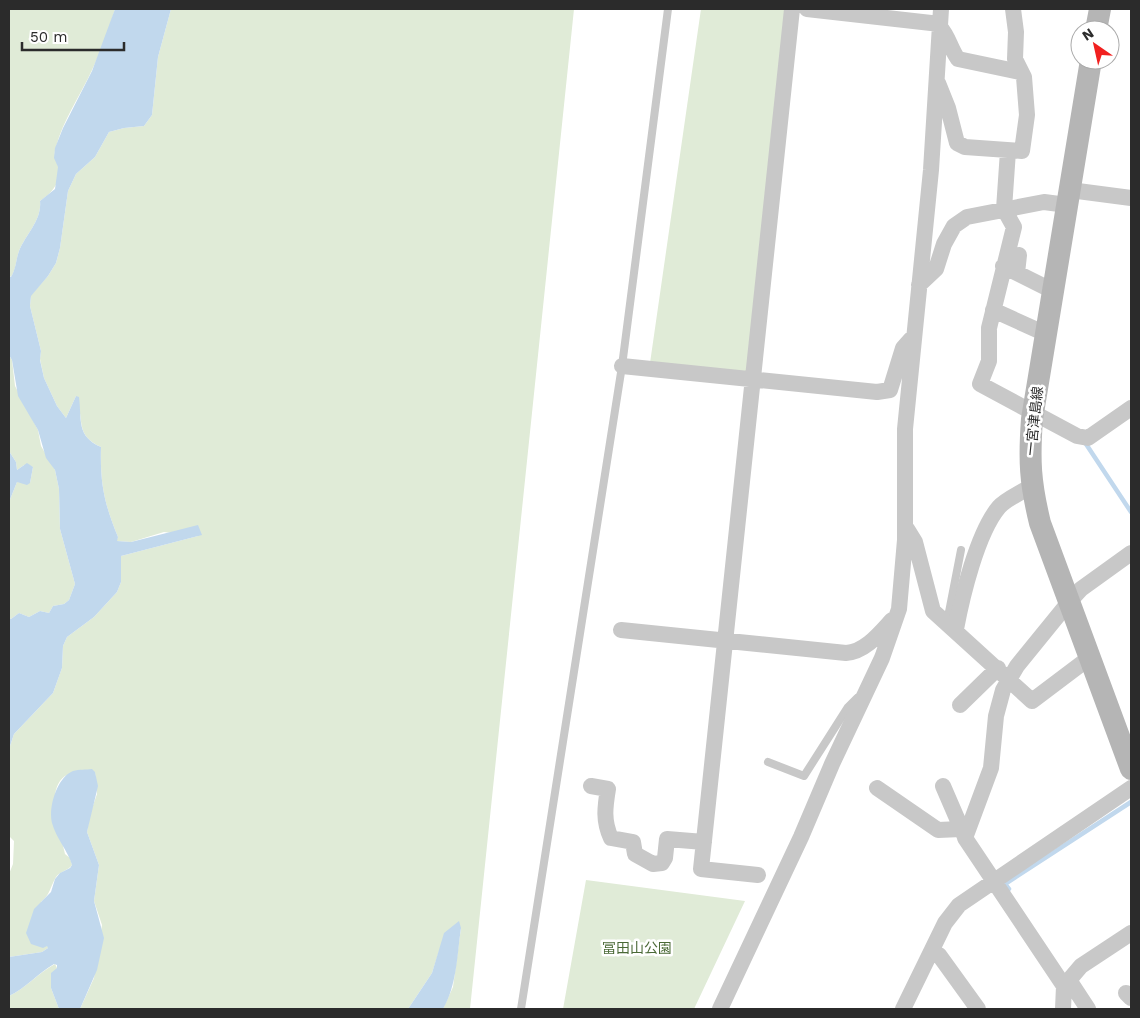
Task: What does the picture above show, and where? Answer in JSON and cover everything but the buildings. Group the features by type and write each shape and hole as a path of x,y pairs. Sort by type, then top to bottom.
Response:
{"main road":[{"name":"一宮津島線","path":"1090,70 1033,413 1029,458 1031,486 1040,522 1131,769"}],"street":[{"path":"758,875 702,869 792,9"},
{"path":"807,9 941,20"},
{"path":"937,81 948,108 957,143 965,147 1022,151 1027,115 1024,78 1015,59 1016,32 1013,9"},
{"path":"941,20 952,50 958,59 1020,72"},
{"path":"720,1009 882,658 896,615 904,574 905,429 931,170 941,20"},
{"path":"1008,151 1004,209 1014,227 1010,270"},
{"path":"919,285 936,270 944,244 954,226 966,217 1068,198 1131,198"},
{"path":"1019,255 1010,270 993,310 989,328 989,361 980,384 1077,436 1088,438 1131,408"},
{"path":"1010,270 1053,291"},
{"path":"993,310 1046,334"},
{"path":"622,366 878,392 890,390 903,348 914,336"},
{"path":"949,624 961,598 984,533 999,507 1031,486"},
{"path":"905,524 915,542 930,604 949,624 1032,700 1089,658"},
{"path":"961,698 1004,674 1081,588 1131,553"},
{"path":"621,630 855,652 878,635 896,615"},
{"path":"963,833 991,768 996,716 1003,690 1004,674"},
{"path":"591,786 608,789 605,811 606,826 611,838 633,842 634,854 653,864 662,863 665,858 666,839 704,842"},
{"path":"943,786 963,833 993,882 1088,1009"},
{"path":"877,788 938,830 963,833"},
{"path":"903,1009 945,923 959,905 1131,788"},
{"path":"1063,1009 1067,983 1081,966 1131,933"},
{"path":"932,952 939,955 978,1009"}],"lane":[{"path":"522,1009 622,366 668,9"},
{"path":"949,624 949,612 961,550"},
{"path":"768,762 804,776 848,707 868,686"}],"green space":[{"path":"9,9 115,9 95,63 59,137 55,157 59,177 52,191 40,201 39,214 19,251 11,277 9,275"},
{"path":"171,9 574,9 470,1009 443,1009 453,987 461,928 439,951 432,973 408,1009 80,1009 94,978 102,925 94,901 99,865 87,832 90,814 97,794 95,772 75,773 65,776 59,783 56,792 55,802 58,825 65,854 70,858 72,865 56,877 48,894 41,902 48,948 42,952 9,957 9,874 13,864 14,841 9,836 9,749 14,734 53,693 62,668 63,646 67,637 94,617 117,592 121,582 121,556 198,536 164,532 131,542 116,541 118,537 109,514 104,493 101,471 101,447 87,437 84,432 76,396 66,418 57,406 44,378 40,359 41,351 30,306 31,295 48,276 56,263 68,191 76,174 95,157 109,132 144,126 152,115 158,57"},
{"path":"701,9 788,9 750,375 650,363"},
{"path":"9,355 12,360 15,386 38,430 41,446 55,470 59,489 60,529 75,584 69,600 64,604 53,606 49,613 40,611 29,617 19,613 11,619 9,618 9,502 17,482 30,483 33,467 24,465 17,470 16,462 9,451"},
{"name":"冨田山公園","path":"586,880 745,901 694,1009 563,1009"},
{"path":"55,964 57,968 51,988 59,1009 9,1009 9,996"}],"water":[{"path":"115,9 171,9 158,57 152,115 144,126 109,132 95,157 76,174 68,191 56,263 31,296 30,306 41,351 40,360 44,378 57,406 66,418 76,396 79,397 84,432 87,438 101,447 101,471 104,493 109,514 118,537 117,541 131,542 198,525 202,535 121,556 121,582 117,592 94,617 67,637 63,646 62,668 53,693 14,734 9,749 9,618 11,619 19,613 29,617 40,611 49,613 53,606 64,604 69,600 75,584 60,529 59,489 55,470 46,458 38,430 18,396 12,360 9,355 9,276 11,277 13,274 19,251 39,214 40,201 55,189 58,167 54,158 55,148 92,71"},
{"path":"9,451 16,462 17,470 27,463 33,467 30,483 27,485 17,482 9,502"},
{"path":"92,769 95,772 98,786 87,832 99,865 94,901 104,938 97,970 80,1009 59,1009 51,988 51,973 57,968 57,965 54,964 9,996 9,957 42,952 48,948 47,946 43,948 31,944 26,933 34,909 51,892 55,879 60,873 72,865 56,834 52,823 51,809 58,786 67,774 75,770"},
{"path":"459,921 461,928 456,970 448,1000 443,1009 408,1009 432,973 444,933"}],"waterway":[{"path":"1089,443 1086,444 1131,512"},
{"path":"1009,889 1005,884 1131,802"}]}
